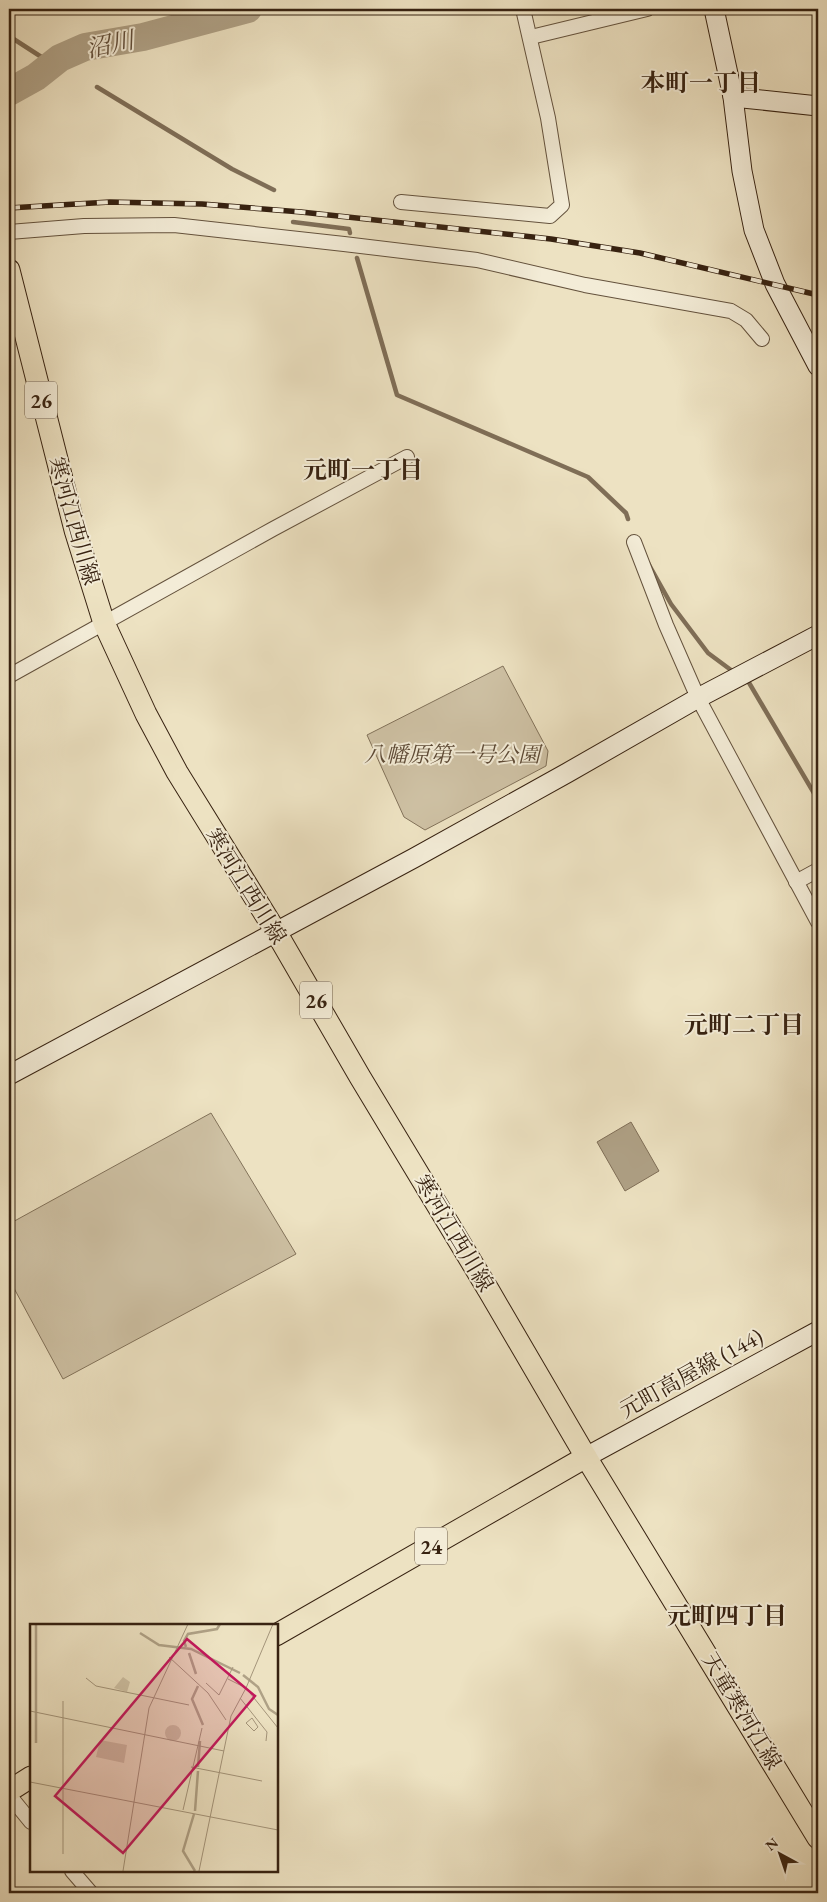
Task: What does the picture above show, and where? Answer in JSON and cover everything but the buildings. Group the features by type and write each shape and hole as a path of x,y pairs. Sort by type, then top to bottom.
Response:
{"main road":[{"name":"寒河江西川線","path":"9,270 75,530 104,623 146,714 177,772 276,932 586,1457"},
{"name":"24","path":"278,1634 586,1457"},
{"name":"天童寒河江線","path":"586,1457 818,1838"},
{"path":"9,1791 30,1778"}],"street":[{"path":"401,202 550,216 562,205 548,118 531,37 523,9"},
{"path":"531,37 647,9"},
{"path":"714,9 733,97 742,171 754,230 775,284 818,366"},
{"path":"733,97 818,106"},
{"path":"9,232 84,226 174,225 477,260 585,285 731,311 746,320 762,339"},
{"path":"9,676 407,457"},
{"path":"634,542 666,625 698,698 818,922"},
{"path":"9,1075 567,773 723,684 818,635"},
{"path":"796,882 818,870"},
{"name":"元町高屋線 (144)","path":"586,1457 818,1331"},
{"path":"9,1795 30,1821"},
{"path":"73,1872 91,1893"}],"green space":[{"name":"八幡原第一号公園","path":"503,666 548,751 546,766 425,830 404,817 367,735"},
{"path":"211,1113 296,1254 63,1379 9,1279 9,1224"}],"shaded area":[{"path":"631,1122 659,1171 625,1191 597,1142"}],"waterway":[{"name":"沼川","path":"9,92 36,77 60,58 85,47 143,37 248,9"},
{"path":"9,36 43,58"},
{"path":"97,87 232,169 274,190"},
{"path":"293,222 349,229 350,233"},
{"path":"357,258 397,395 588,477 626,513 628,519"},
{"path":"648,563 671,604 708,653 735,673"},
{"path":"744,678 748,681 818,800"}],"railway":[{"path":"9,208 110,202 202,204 301,212 551,239 640,253 818,295"}],"district":[{"name":"本町一丁目","path":"701,82"},
{"name":"元町一丁目","path":"363,469"},
{"name":"元町二丁目","path":"744,1024"},
{"name":"元町四丁目","path":"727,1615"}]}
